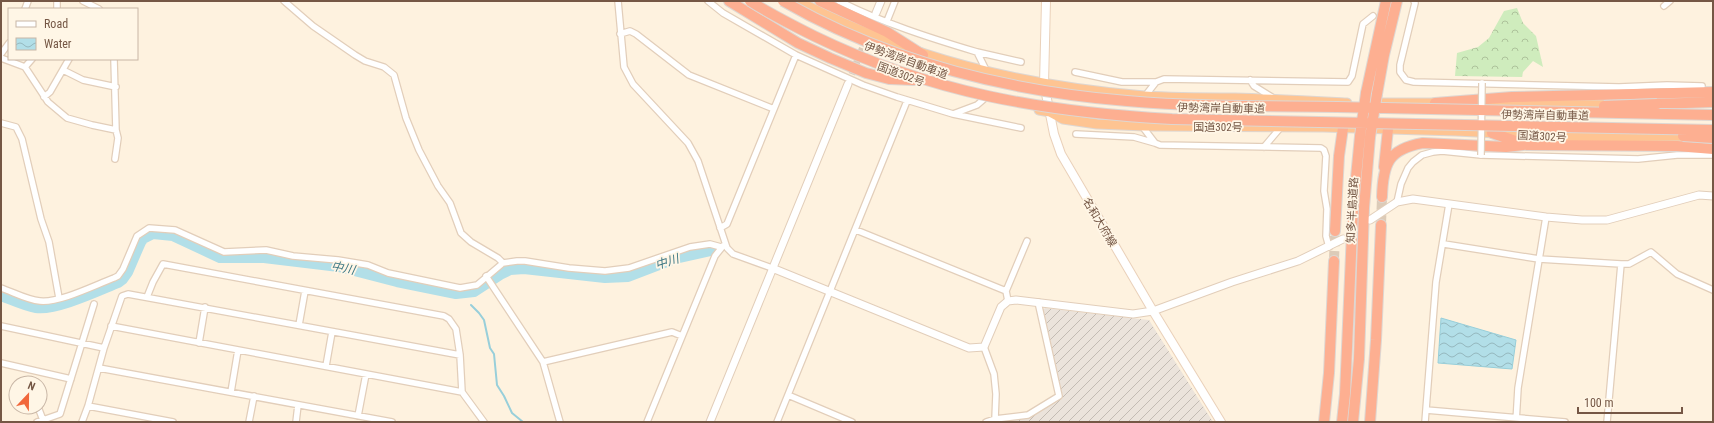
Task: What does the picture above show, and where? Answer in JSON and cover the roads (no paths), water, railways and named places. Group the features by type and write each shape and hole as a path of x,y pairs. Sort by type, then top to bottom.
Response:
{"highway":[{"path":"729,1 798,43 830,58 866,73 889,79 914,80"},
{"name":"国道302号","path":"747,1 820,40 914,80 984,99 1050,112 1062,119 1098,124 1142,126 1388,129 1576,137 1713,137"},
{"name":"伊勢湾岸自動車道","path":"750,1 790,24 829,43 905,74 955,89 1034,106 1172,119 1713,130"},
{"name":"伊勢湾岸自動車道","path":"783,1 835,29 910,59 951,72 1038,90 1129,101 1172,103 1713,115"},
{"path":"798,1 831,18 923,55 987,72 1044,84 1144,96 1276,99 1348,103 1713,106"},
{"path":"820,1 838,5 887,32 923,55"},
{"name":"知多半島道路","path":"1352,422 1359,358 1366,92 1386,1"},
{"name":"知多半島道路","path":"1342,422 1345,394 1353,208 1365,137 1377,94 1384,55 1397,1"},
{"path":"1435,103 1487,98 1713,92"},
{"path":"1498,111 1713,102"},
{"path":"1336,231 1339,156 1348,103"},
{"path":"1382,197 1382,176 1391,103"},
{"path":"1569,127 1713,137"},
{"path":"1492,133 1527,145"},
{"path":"1382,176 1388,161 1395,152 1409,145 1422,143 1506,147 1527,145 1677,146 1713,148"},
{"path":"1370,422 1376,340 1381,225"},
{"path":"1324,422 1329,373 1334,261"}],"main road":[{"name":"名和大府線","path":"1046,1 1044,84 1054,134 1061,154 1153,311 1221,422"}],"street":[{"path":"83,1 98,8"},
{"path":"284,1 313,26 355,55 365,61 384,67 394,75 406,118 419,150 438,186 450,203 461,233 471,242 498,258 503,263"},
{"path":"618,1 624,67 633,84 688,143 698,161 720,228 723,246"},
{"path":"708,1 724,13 796,55 863,85 907,101 953,114 1021,128"},
{"path":"876,13 881,1"},
{"path":"887,22 896,1"},
{"path":"1414,1 1416,3 1400,65 1400,72 1406,80 1414,82 1619,87 1667,85 1702,86"},
{"path":"1664,6 1670,1"},
{"path":"838,5 977,52 1021,62"},
{"path":"1075,72 1122,82 1156,82 1164,79 1348,82 1352,76 1363,24 1372,16"},
{"path":"620,34 630,32 636,34 689,76 774,110"},
{"path":"1,54 8,45"},
{"path":"977,52 987,72"},
{"path":"720,228 727,224 796,55"},
{"path":"1,58 25,67 44,97 67,118 116,130"},
{"path":"25,67 31,60"},
{"path":"44,97 50,92 68,60"},
{"path":"114,60 116,130 118,138 115,159"},
{"path":"63,70 83,80 116,87"},
{"path":"1250,80 1254,86 1276,99"},
{"path":"1144,96 1156,82"},
{"path":"1481,155 1482,83"},
{"path":"710,422 848,84"},
{"path":"953,114 977,105 984,99"},
{"path":"777,422 907,101"},
{"path":"1,123 16,128 22,138 41,219 49,242 59,298"},
{"path":"1142,126 1155,143"},
{"path":"1264,147 1282,127"},
{"path":"1076,134 1134,137 1160,145 1321,148 1324,150 1327,162 1324,191 1327,209 1326,236 1329,247"},
{"path":"1397,202 1401,184 1408,168 1413,162 1422,155 1442,151 1481,155 1638,159 1677,155 1713,155"},
{"path":"1370,220 1397,202 1414,199 1546,217 1582,220 1607,220 1699,195 1713,196"},
{"path":"1425,422 1436,282 1450,204"},
{"path":"1516,420 1518,388 1546,217"},
{"path":"1,288 39,301 67,296 118,276 123,269 137,236 149,228 175,230 224,252 266,250 293,256 338,260 368,265 388,273 460,288 477,285 503,263 525,260 590,271 619,270 637,266 690,247 710,244 723,246 733,254 772,268 830,293 969,348 984,347"},
{"path":"856,230 1006,291"},
{"path":"995,419 996,394 994,374 984,347 1001,307 1008,301 1016,300 1038,302 1133,314 1153,311 1232,282 1298,261 1343,239"},
{"path":"1008,301 1006,291 1027,241"},
{"path":"1444,244 1539,259 1621,264 1630,264 1651,252 1678,274 1713,290"},
{"path":"647,422 714,256 723,246"},
{"path":"147,297 163,264 444,316 449,319 456,329 460,355 462,392 484,422"},
{"path":"1607,422 1621,264"},
{"path":"486,276 544,362 560,422"},
{"path":"299,325 305,291"},
{"path":"82,422 111,326 122,296 128,294 206,307 460,355"},
{"path":"986,422 995,419 1028,415 1059,396 1038,302"},
{"path":"40,421 60,414 83,344 94,304"},
{"path":"199,343 206,307"},
{"path":"1,326 104,348"},
{"path":"111,326 462,392"},
{"path":"326,366 332,332"},
{"path":"544,362 672,332 682,336"},
{"path":"231,392 238,350"},
{"path":"1,363 71,379"},
{"path":"99,368 358,416 367,420 392,422"},
{"path":"358,416 366,374"},
{"path":"788,395 852,422"},
{"path":"249,422 254,396"},
{"path":"296,422 298,405"},
{"path":"88,406 173,422"},
{"path":"1426,410 1516,420 1565,422"}],"water":[{"path":"1441,318 1516,340 1512,369 1438,363"}],"waterway":[{"name":"中川","path":"1,295 27,305 44,307 65,303 89,294 122,279 127,272 140,242 143,238 153,233 173,235 220,257 264,257 339,266 397,281 456,293 474,291 510,269 524,268 605,277 628,276 675,258 711,250"},
{"path":"471,305 484,320 490,348 494,354 497,385 512,413 523,422"}],"tunnel":[{"path":"848,84 867,37"},
{"path":"1381,225 1382,197"},
{"path":"1334,261 1335,231"}]}
